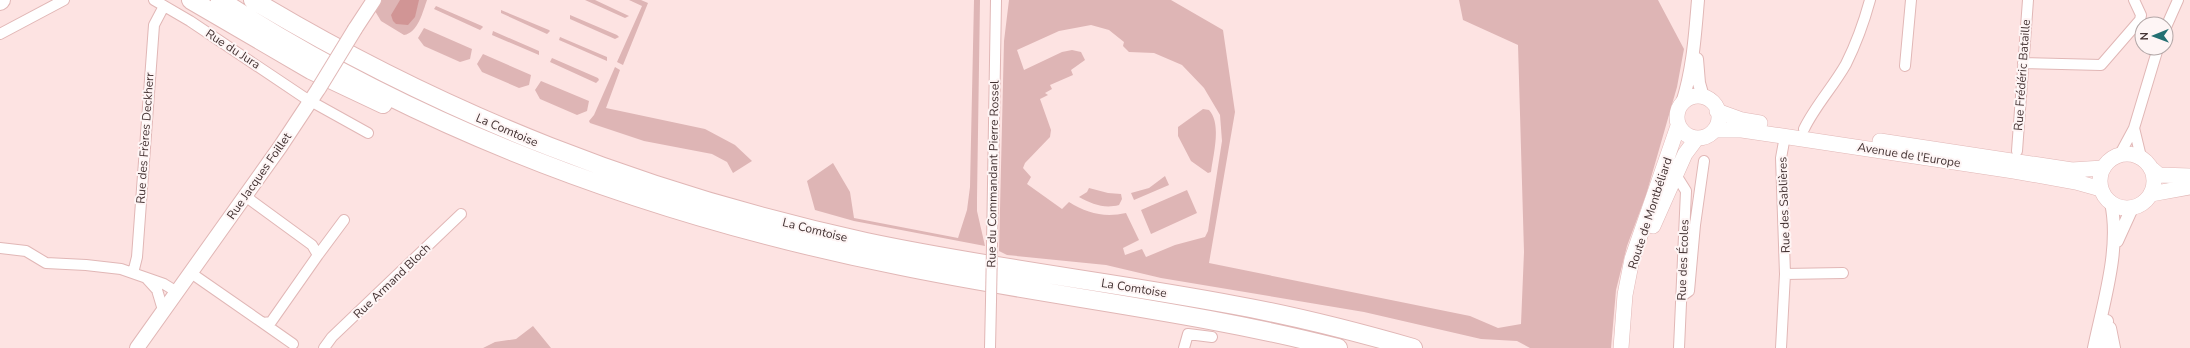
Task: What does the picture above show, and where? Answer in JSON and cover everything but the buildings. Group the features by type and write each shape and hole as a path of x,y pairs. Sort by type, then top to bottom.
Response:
{"highway":[{"path":"190,0 253,38 346,88 420,118 493,144"},
{"name":"La Comtoise","path":"220,0 278,35 350,75 413,107 493,144 630,196 710,220 808,246 912,269 1230,324 1338,348"},
{"name":"La Comtoise","path":"253,0 372,68 468,114 586,161 700,199 866,242 987,265 1232,304 1330,326 1413,348"}],"main road":[{"name":"Rue Jacques Foillet","path":"136,348 191,273 311,101 374,0"},
{"path":"1692,97 1703,97 1709,100 1717,111 1718,117 1715,130 1704,137 1697,138 1686,135 1678,126 1677,114 1682,103 1692,97"},
{"name":"Avenue de l'Europe","path":"1717,111 1742,120 2072,170 2103,168"},
{"name":"Route de Montbéliard","path":"1621,348 1625,294 1632,259 1678,126"},
{"name":"Avenue de l'Europe","path":"1715,130 1742,130 2014,171 2076,182 2101,189"},
{"name":"Route de Montbéliard","path":"1629,348 1635,293 1642,256 1685,154 1697,138"},
{"path":"2152,169 2155,178 2151,194 2147,200 2132,208 2118,207 2111,203 2101,189 2100,182 2103,168 2113,157 2120,154 2128,153 2141,157 2159,175 2190,176"},
{"path":"1668,157 1670,166 1676,175"},
{"path":"2151,194 2190,187"}],"street":[{"path":"0,34 64,0"},
{"name":"Rue du Jura","path":"154,0 222,42 311,101 368,133"},
{"name":"Rue du Commandant Pierre Rossel","path":"990,348 996,0"},
{"path":"1682,103 1689,83 1696,37 1698,0"},
{"path":"1804,129 1812,112 1845,65 1853,49 1870,0"},
{"path":"1905,66 1911,0"},
{"name":"Rue Frédéric Bataille","path":"2016,151 2028,0"},
{"path":"2023,63 2101,65 2140,20 2141,15 2134,0"},
{"path":"2171,16 2178,0"},
{"name":"Rue des Frères Deckherr","path":"134,273 154,25 164,6"},
{"path":"1696,37 1699,83 1703,97"},
{"path":"2120,154 2134,128 2156,56"},
{"path":"2134,128 2141,157"},
{"name":"Rue des Sablières","path":"1781,348 1786,274 1781,158 1785,136"},
{"path":"1682,296 1689,291 1695,225 1704,161"},
{"name":"Rue des Écoles","path":"1676,175 1686,191 1682,296 1678,348"},
{"path":"245,196 312,245 318,255"},
{"path":"2094,348 2112,254 2115,221 2111,203"},
{"path":"2112,254 2132,208"},
{"name":"Rue Armand Bloch","path":"324,348 332,337 461,214"},
{"path":"263,323 271,322 344,220"},
{"path":"0,248 26,251 46,263 86,265 134,273 164,284 177,292"},
{"path":"1786,274 1843,272"},
{"path":"191,273 293,344"},
{"path":"147,279 157,290 164,310"},
{"path":"2106,291 2114,348"},
{"path":"2103,348 2108,309"},
{"path":"1184,348 1188,334 1212,337"}],"shaded area":[{"path":"382,0 427,0 422,15 416,26 409,33 404,35 381,21 375,11"},
{"path":"400,0 419,0 415,17 408,25 396,24 391,15"},
{"path":"585,0 595,0 629,16 625,18"},
{"path":"629,0 641,0 648,3 623,65 617,62 642,6"},
{"path":"974,0 980,0 977,211 985,246 854,221 815,210 807,181 833,163 850,192 854,218 958,238 967,210 970,187"},
{"path":"1009,0 1171,0 1223,30 1235,112 1209,263 1470,316 1498,328 1521,324 1524,252 1518,45 1463,20 1459,0 1658,0 1684,49 1677,87 1646,195 1627,246 1616,290 1611,348 1530,348 1517,341 1481,339 1364,312 1161,278 1106,265 1007,255 999,251 1004,41","holes":["1091,25 1109,30 1124,42 1123,46 1129,52 1154,53 1182,65 1204,88 1220,115 1222,141 1208,231 1205,237 1175,245 1146,257 1142,249 1125,255 1123,248 1139,240 1126,213 1110,215 1096,214 1069,202 1062,209 1027,184 1031,177 1023,168 1025,163 1050,137 1051,130 1040,99 1048,95 1045,93 1052,89 1050,85 1073,75 1071,70 1085,60 1081,52 1072,50 1062,52 1024,70 1017,50 1059,31"]},
{"path":"436,6 483,27 480,30 434,9"},
{"path":"501,10 550,31 547,34 501,13"},
{"path":"570,15 619,37 615,39 570,19"},
{"path":"424,28 472,49 470,59 460,62 424,46 418,38"},
{"path":"493,31 539,51 539,55 492,35"},
{"path":"560,37 607,57 607,61 559,40"},
{"path":"483,54 531,75 529,85 519,88 482,72 477,64"},
{"path":"552,58 598,78 599,80 596,83 550,62"},
{"path":"615,67 620,70 606,108 705,129 735,145 752,161 733,173 727,162 712,154 644,141 590,123 589,121 594,115"},
{"path":"541,81 589,101 587,111 577,115 540,99 535,90"},
{"path":"1203,109 1209,110 1213,116 1216,131 1211,172 1208,173 1191,161 1178,136 1178,127"},
{"path":"1165,176 1169,185 1134,200 1131,193 1149,188"},
{"path":"1089,188 1108,193 1121,194 1122,199 1119,205 1114,206 1093,204 1079,197 1087,192"},
{"path":"1187,190 1197,213 1151,234 1141,210"},
{"path":"533,326 551,348 483,348 495,342 516,339"}]}
